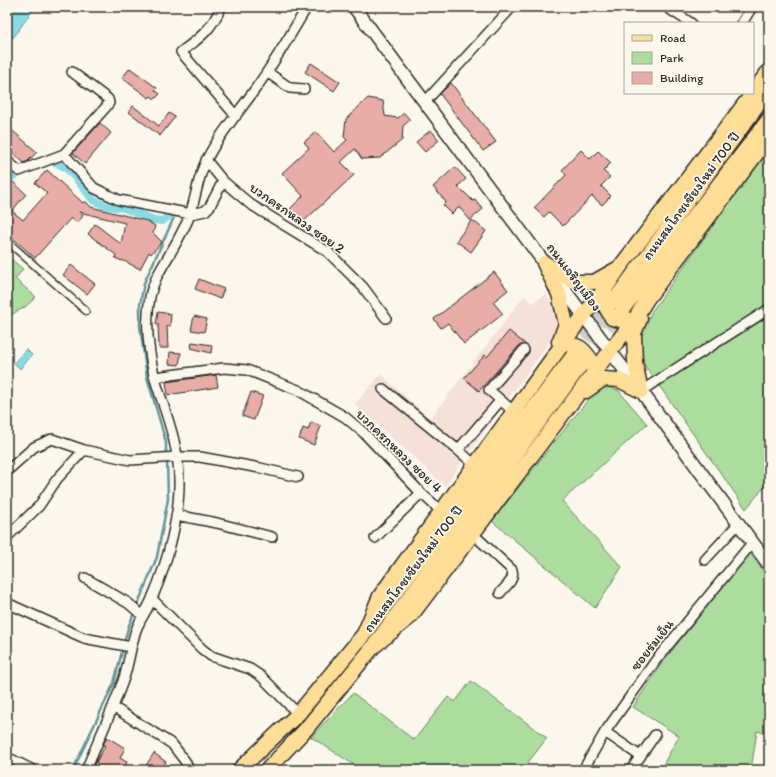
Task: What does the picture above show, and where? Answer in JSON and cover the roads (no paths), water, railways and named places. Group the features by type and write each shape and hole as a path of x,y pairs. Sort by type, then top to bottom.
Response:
{"main road":[{"name":"ถนนเจริญเมือง","path":"354,7 583,316 641,391 769,566"},
{"path":"754,92 769,71"},
{"name":"ถนนสมโภชเชียงใหม่ 700 ปี","path":"769,90 618,306 769,119"},
{"path":"364,634 380,596 474,464 583,316 752,94"},
{"path":"373,647 410,617 576,398 635,319 647,299 769,137"},
{"path":"544,263 574,282 594,282 620,267"},
{"path":"544,263 559,294 566,324 552,359"},
{"path":"605,289 604,304 612,318 624,321 635,319"},
{"path":"641,391 635,362 634,333 647,299"},
{"path":"563,344 572,344 585,350 594,364 592,376"},
{"name":"ถนนสมโภชเชียงใหม่ 700 ปี","path":"239,770 298,714 364,634 578,359 373,647 306,729 267,770"},
{"path":"576,398 603,379 619,380 641,391"}],"street":[{"path":"221,7 203,36 181,52 236,116"},
{"path":"86,770 125,676 131,647 142,615 152,599 166,566 176,515 180,481 178,457 174,438 155,377 150,350 148,320 150,296 158,275 191,214 197,185 206,160 221,134 268,72 307,7"},
{"path":"425,102 512,7"},
{"path":"666,7 689,22"},
{"path":"743,22 752,7"},
{"path":"7,161 19,171 64,154 108,103 108,99 72,72"},
{"path":"268,72 290,88 304,89"},
{"path":"64,154 94,188 119,200 191,214 205,211 210,206 223,181"},
{"name":"บวกครกหลวง ซอย 2","path":"206,160 223,181 250,204 328,252 363,287 386,318"},
{"path":"7,241 86,311"},
{"path":"641,391 769,309"},
{"path":"513,411 489,390 524,350"},
{"name":"บวกครกหลวง ซอย 4","path":"155,377 224,368 247,370 298,390 345,418 364,433 421,493 441,511"},
{"path":"383,389 474,464"},
{"path":"458,450 500,401"},
{"path":"7,471 34,446 52,439 84,450 130,460 178,457 218,460 298,477"},
{"path":"7,538 39,506 57,479 84,450"},
{"path":"375,538 421,493"},
{"path":"176,515 218,523 272,537"},
{"path":"705,560 738,524"},
{"path":"473,534 512,570 512,580 500,592"},
{"name":"ซอยร่มเย็น","path":"583,770 605,732 656,660 752,543"},
{"path":"85,578 128,603 142,615"},
{"path":"152,599 202,649 211,656 250,669 262,677 298,714"},
{"path":"8,607 84,638 131,647"},
{"path":"113,707 172,744 185,761 189,770"},
{"path":"605,732 640,756"},
{"path":"631,770 655,735"},
{"path":"7,757 33,770"}],"water":[{"path":"7,7 35,7 13,38 7,35"},
{"path":"26,349 32,355 20,369 14,363"}],"waterway":[{"path":"46,162 54,161 66,168 93,200 106,206 124,208 154,220 162,221 176,212"},
{"path":"7,179 26,170"},
{"path":"166,455 166,442 147,377 140,326 140,305 144,283 176,213"},
{"path":"73,770 114,683 128,628 157,557 168,499 167,460"}],"tunnel":[{"path":"573,356 613,302"},
{"path":"583,362 622,310"}]}
